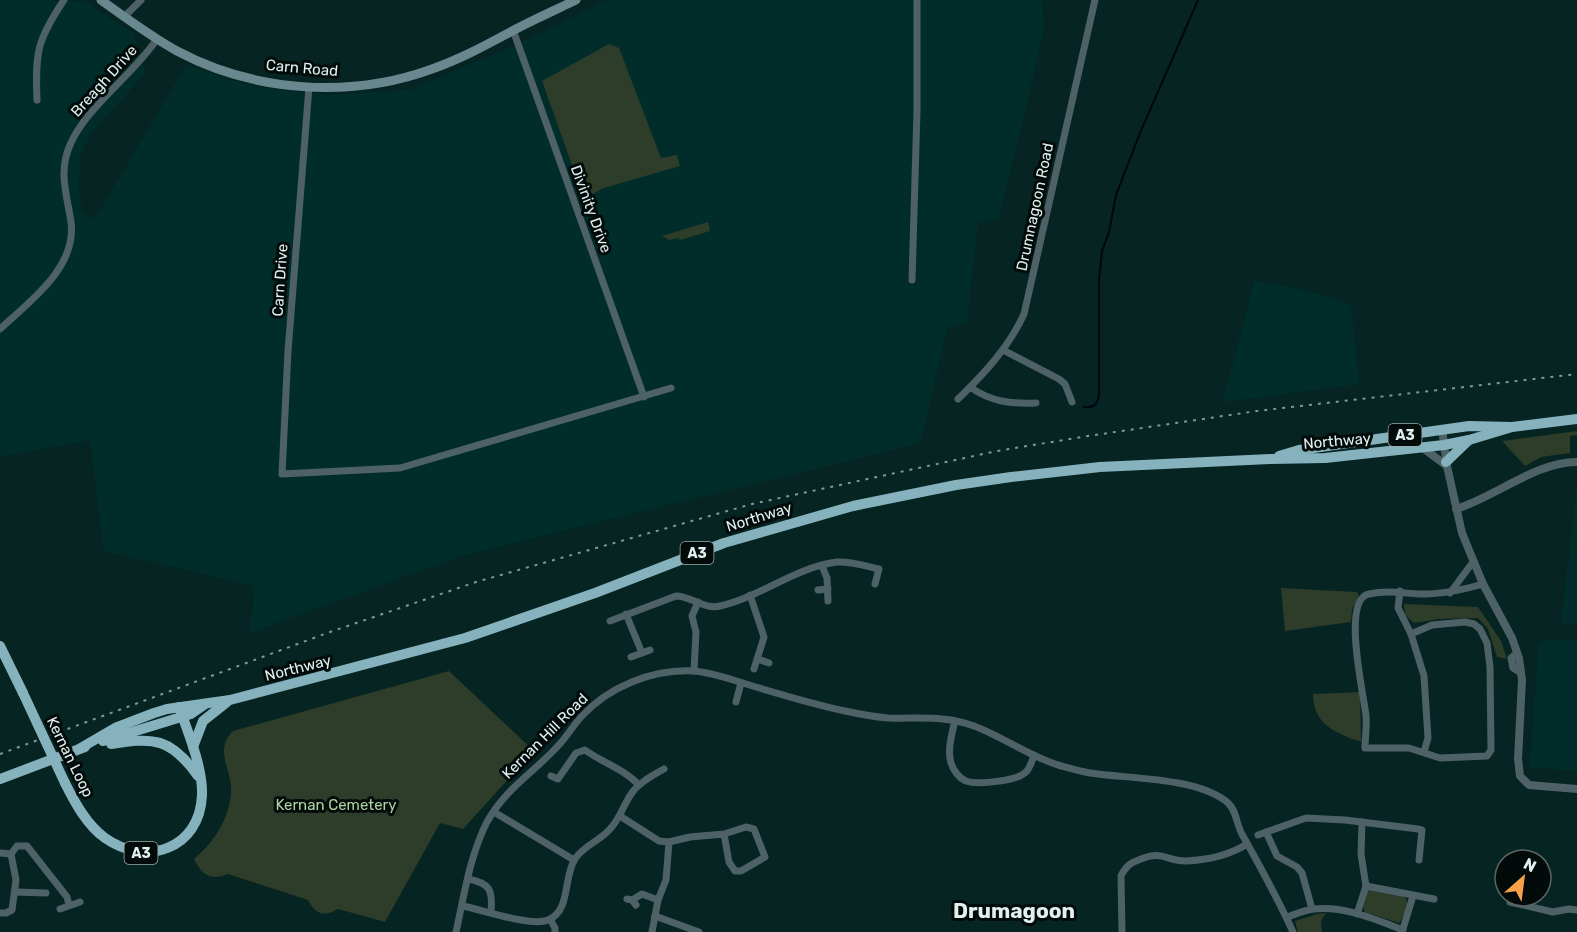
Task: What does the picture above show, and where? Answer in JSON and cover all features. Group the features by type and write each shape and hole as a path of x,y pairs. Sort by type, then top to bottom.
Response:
{"highway":[{"name":"Northway","path":"79,748 100,736 181,711 191,714 204,705 465,638 595,593 724,543 853,506 956,485 1100,467 1326,458 1424,448 1442,436 1469,426 1512,427 1577,419"},
{"name":"Northway","path":"1270,459 1299,450 1442,436 1469,440 1512,427"},
{"path":"1447,464 1469,440"},
{"name":"Kernan Loop","path":"0,646 75,803 89,823 104,838 137,853 165,850 179,842 190,833 197,820 201,806 201,781"},
{"path":"193,747 203,721 230,700"},
{"name":"Northway","path":"0,779 181,711"},
{"name":"A3","path":"181,711 201,781"},
{"name":"A3","path":"79,748 140,739 152,741 177,751 201,781"}],"main road":[{"name":"Carn Road","path":"101,0 157,39 182,53 226,72 309,87 358,87 401,78 441,65 490,44 513,30 576,0"}],"street":[{"path":"37,100 36,66 40,41 47,25 64,0"},
{"path":"124,17 141,0"},
{"path":"912,280 917,111 917,0"},
{"name":"Drumnagoon Road","path":"958,399 1003,350 1019,324 1029,299 1095,0"},
{"name":"Divinity Drive","path":"513,30 644,397"},
{"name":"Breagh Drive","path":"0,329 45,286 65,256 71,225 63,171 65,158 73,138 85,121 146,55 157,39"},
{"name":"Carn Drive","path":"309,87 288,351 282,474 400,468 644,397"},
{"path":"1003,350 1059,379 1065,384 1072,402"},
{"path":"970,387 991,399 1010,404 1036,403"},
{"path":"644,397 671,388"},
{"path":"1442,436 1462,533 1483,584 1512,638 1517,653 1521,674 1518,759 1520,776 1529,785 1577,789"},
{"path":"1424,448 1447,464"},
{"path":"1456,509 1482,500 1543,468 1577,462"},
{"path":"610,621 676,596 685,596 718,607 792,575 838,562 879,569 875,584"},
{"path":"1450,592 1473,562"},
{"path":"822,566 828,589 828,601"},
{"path":"1411,634 1432,625 1465,622 1474,624 1480,629 1487,643 1489,659 1491,750 1487,756 1440,758 1409,748 1365,748 1366,720 1356,651 1356,610 1359,599 1366,594 1400,591 1419,594 1450,592 1483,584"},
{"path":"818,590 828,589"},
{"path":"1400,591 1398,608 1411,634 1424,676 1428,738 1424,752"},
{"path":"750,595 764,637 754,669"},
{"path":"694,671 696,632 692,616 698,602"},
{"path":"626,614 642,653"},
{"path":"631,657 650,650"},
{"path":"758,659 769,663"},
{"name":"Kernan Hill Road","path":"456,932 481,836 504,797 520,779 557,748 580,717 595,704 624,685 648,676 694,671 791,698 860,714 886,718 929,717 955,721 975,726 1034,755"},
{"path":"736,702 741,683"},
{"path":"955,721 950,747 951,763 958,775 966,781 978,783 1021,776 1028,771 1034,755 1088,773 1183,784 1229,803 1247,844 1274,889 1293,932"},
{"path":"551,776 558,779 576,753 585,750 628,774 639,785"},
{"path":"463,906 537,922 550,919 561,910 574,860 609,830 620,816 632,792 664,769"},
{"path":"494,812 574,860"},
{"path":"620,816 659,841 669,842 690,837 724,834 746,827 754,829 765,857 741,871 735,871 729,862 724,834"},
{"path":"1258,835 1306,818 1422,830"},
{"path":"1357,914 1366,886 1361,854 1362,822"},
{"path":"1419,860 1423,822"},
{"path":"1266,832 1277,856 1297,867 1302,873 1312,909"},
{"path":"652,932 658,900 666,880 669,842"},
{"path":"1122,932 1121,876 1131,862 1152,854 1182,861 1209,860 1247,844"},
{"path":"0,913 12,910 16,880 11,854 17,846 27,846 67,897 69,905"},
{"path":"0,853 11,854"},
{"path":"468,879 486,885 492,900 491,912"},
{"path":"1366,886 1434,899"},
{"path":"15,892 46,893"},
{"path":"632,901 642,894 658,900"},
{"path":"1287,917 1312,909 1334,908 1402,931 1413,896"},
{"path":"60,909 80,902"},
{"path":"1519,908 1553,912 1577,910"},
{"path":"655,916 699,932"},
{"path":"550,919 555,932"}],"shaded area":[{"path":"0,0 84,1 133,33 146,73 91,133 80,158 79,186 82,213 95,219 186,65 248,85 326,95 410,90 526,40 606,0 1042,0 1045,27 999,219 978,222 967,322 948,327 920,443 465,555 249,633 255,586 104,551 90,440 0,457"},
{"path":"1254,281 1297,288 1351,304 1359,384 1223,402"},
{"path":"1577,485 1577,624 1561,623"},
{"path":"1548,639 1577,640 1577,771 1530,767 1538,649 1541,643"}],"green space":[{"path":"609,44 619,48 661,158 677,155 680,166 604,188 587,197 585,193 582,193 542,81"},
{"path":"708,222 710,231 680,240 678,238 669,240 662,236"},
{"path":"1577,431 1577,435 1570,436 1570,453 1541,457 1525,466 1502,441"},
{"path":"1281,588 1357,592 1359,596 1352,609 1351,622 1285,631"},
{"path":"1404,604 1478,607 1501,641 1507,659 1497,657 1488,629 1478,618 1440,619 1414,623 1405,615"},
{"name":"Kernan Cemetery","path":"449,671 534,751 463,829 440,823 385,922 338,909 324,914 317,912 308,900 228,874 211,877 200,869 194,859 219,830 227,813 231,785 224,753 227,738 233,731"},
{"path":"1360,692 1361,742 1335,731 1322,720 1314,705 1313,694"},
{"path":"1367,890 1404,896 1407,906 1399,923 1365,912 1363,908"},
{"path":"1326,913 1321,921 1322,932 1298,932 1295,921"}],"waterway":[{"path":"1084,407 1094,405 1099,395 1099,280 1102,251 1109,232 1116,195 1140,133 1198,0"}],"railway":[{"path":"0,754 330,632 476,582 752,504 997,451 1088,436 1257,411 1577,374"}],"district":[{"name":"Drumagoon","path":"1014,910"}]}
